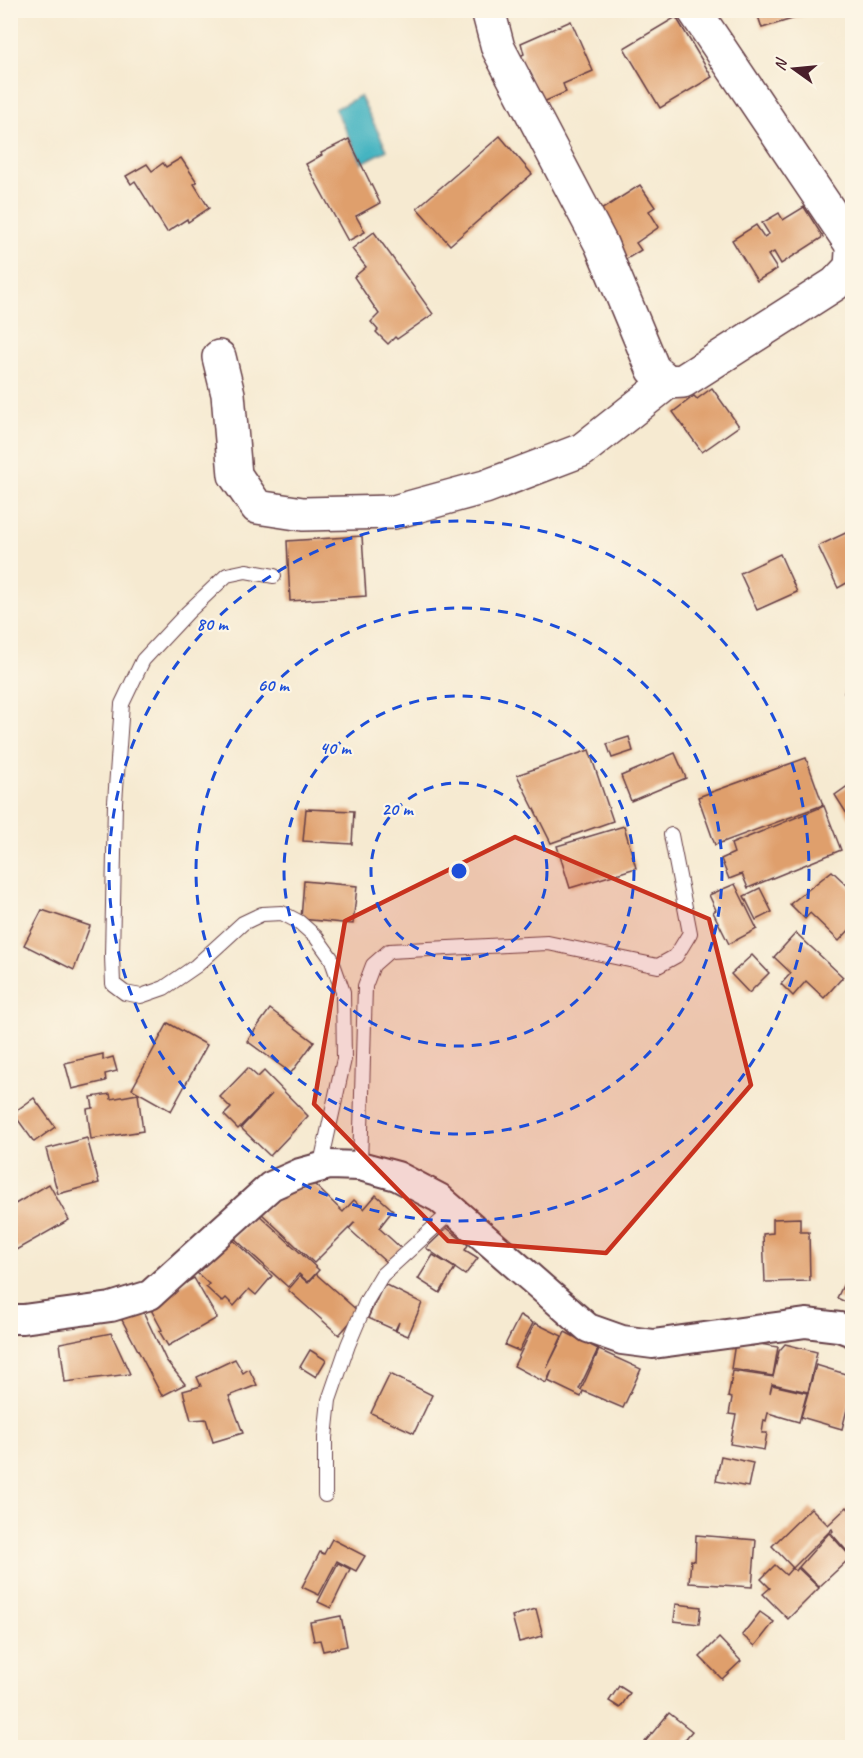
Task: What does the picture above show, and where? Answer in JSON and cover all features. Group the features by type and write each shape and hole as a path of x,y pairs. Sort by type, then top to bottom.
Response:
{"street":[{"path":"488,10 498,48 601,244 653,369 669,382"},
{"path":"694,10 852,245"},
{"path":"219,357 228,394 235,475 257,507 303,514 393,512 484,487 582,450 669,382 683,381 835,284 851,267 852,252"},
{"path":"10,1319 111,1307 150,1295 271,1186 300,1173 329,1165 360,1166 397,1176 439,1198 588,1328 622,1341 653,1344 806,1323 839,1327 852,1332"}],"lane":[{"path":"274,576 246,571 227,575 143,660 122,704 115,802 113,984 125,993 141,996 164,988 196,966 243,923 262,914 282,913 299,922 316,937 331,958 343,992 344,1059 320,1168"},
{"path":"360,1166 365,986 373,964 389,951 548,943 658,966 676,956 690,933 671,835"},
{"path":"325,1495 325,1438 329,1400 348,1345 368,1300 382,1275 452,1211"}],"highlighted area":[{"path":"515,837 709,919 751,1085 606,1253 448,1241 314,1104 345,921"}],"water":[{"path":"360,96 387,150 362,163 335,109"}],"building":[{"path":"756,10 808,10 809,14 762,28"},
{"path":"676,17 712,77 660,108 624,48"},
{"path":"571,21 593,71 563,84 566,92 541,103 520,56 524,54 521,43"},
{"path":"500,136 532,174 450,245 417,208"},
{"path":"349,139 380,203 356,216 365,232 348,241 306,164 322,155 321,153"},
{"path":"181,158 197,182 194,184 209,208 167,232 135,181 131,184 126,176 147,164 152,171 163,163 166,167"},
{"path":"640,185 655,207 649,211 659,227 636,243 641,250 625,260 596,213"},
{"path":"804,207 823,237 781,264 774,252 768,255 777,269 757,281 732,240 756,225 764,237 769,234 762,223 779,213 783,220"},
{"path":"374,232 433,314 397,339 395,337 388,344 376,332 378,330 371,322 379,314 354,277 366,267 352,249"},
{"path":"712,388 739,426 702,452 673,412 694,396 697,399"},
{"path":"852,530 852,580 838,588 818,546"},
{"path":"362,536 366,596 290,601 287,541"},
{"path":"780,554 797,592 757,610 740,573"},
{"path":"849,679 852,679 852,705 844,693"},
{"path":"629,737 633,751 612,758 607,744"},
{"path":"589,750 613,821 551,843 517,775"},
{"path":"675,753 686,778 631,801 621,776"},
{"path":"806,758 823,805 715,845 698,797"},
{"path":"852,783 852,822 835,795"},
{"path":"824,806 841,850 748,888 742,874 729,879 721,859 734,853 731,844"},
{"path":"306,809 354,811 352,844 303,841"},
{"path":"624,826 636,868 570,888 557,846"},
{"path":"832,871 852,890 852,927 839,941 810,913 805,919 790,904"},
{"path":"304,881 357,886 353,924 301,919"},
{"path":"735,884 757,929 729,944 713,912 716,910 709,895"},
{"path":"760,888 772,912 756,920 744,896"},
{"path":"42,910 90,926 74,970 24,945"},
{"path":"796,933 843,977 824,998 806,981 793,996 781,984 791,973 774,957"},
{"path":"752,955 769,973 749,993 731,974"},
{"path":"270,1009 314,1042 291,1073 247,1041"},
{"path":"168,1023 207,1045 171,1111 132,1089"},
{"path":"103,1054 103,1060 113,1057 117,1071 105,1074 106,1081 72,1089 65,1063"},
{"path":"248,1068 258,1077 264,1071 308,1116 270,1156 241,1128 272,1094 238,1129 224,1115 231,1108 220,1097"},
{"path":"110,1094 111,1099 138,1094 143,1131 91,1139 87,1109 93,1108 91,1097"},
{"path":"34,1098 55,1127 34,1142 13,1113"},
{"path":"87,1138 99,1183 58,1194 46,1149"},
{"path":"49,1184 69,1220 16,1250 10,1239 10,1207"},
{"path":"314,1184 343,1212 354,1200 364,1209 376,1195 393,1210 379,1228 402,1249 387,1263 349,1229 355,1222 314,1263 261,1213 284,1193"},
{"path":"257,1213 319,1270 308,1282 299,1274 288,1287 234,1238"},
{"path":"800,1218 800,1232 809,1232 810,1281 765,1282 763,1234 773,1233 773,1219"},
{"path":"447,1228 468,1245 465,1250 478,1258 465,1275 426,1248"},
{"path":"230,1237 272,1276 256,1295 249,1289 234,1306 226,1298 222,1302 206,1287 209,1284 197,1273"},
{"path":"433,1255 455,1268 440,1293 418,1279"},
{"path":"852,1267 852,1305 837,1298"},
{"path":"316,1274 359,1312 339,1335 288,1290 300,1276 308,1283"},
{"path":"194,1278 217,1318 168,1346 148,1304"},
{"path":"384,1284 422,1303 408,1336 396,1331 399,1322 395,1330 368,1318"},
{"path":"141,1307 166,1360 185,1384 162,1396 121,1318"},
{"path":"520,1315 533,1323 519,1351 505,1345"},
{"path":"535,1323 562,1336 547,1368 565,1332 598,1349 579,1389 581,1390 599,1350 641,1369 623,1408 583,1391 581,1397 548,1381 552,1370 546,1383 514,1366"},
{"path":"111,1333 130,1374 65,1382 60,1343"},
{"path":"735,1343 778,1347 773,1376 731,1369"},
{"path":"785,1344 817,1352 808,1392 772,1384 770,1393 772,1385 807,1393 799,1422 768,1413 766,1421 764,1420 762,1433 767,1433 764,1450 730,1444 736,1415 729,1414 732,1398 728,1397 733,1371 773,1377 779,1351"},
{"path":"310,1350 326,1360 316,1377 300,1367"},
{"path":"235,1359 243,1373 249,1369 257,1385 229,1396 243,1433 213,1442 206,1419 191,1420 183,1391 201,1386 197,1377"},
{"path":"816,1365 852,1376 852,1390 842,1429 801,1417"},
{"path":"390,1374 432,1395 414,1433 371,1413"},
{"path":"721,1456 753,1463 748,1487 716,1481"},
{"path":"847,1507 852,1513 852,1557 831,1533 832,1529 793,1568 772,1546 811,1508 828,1525"},
{"path":"829,1533 851,1557 819,1587 799,1567"},
{"path":"696,1535 756,1540 752,1587 689,1583 691,1560 695,1561"},
{"path":"332,1539 365,1556 356,1571 337,1561 319,1595 302,1587 320,1552 324,1554"},
{"path":"338,1563 350,1569 331,1608 318,1602"},
{"path":"775,1565 786,1575 792,1568 796,1571 798,1568 819,1588 788,1619 763,1594 770,1588 761,1579"},
{"path":"676,1604 701,1607 699,1624 674,1621"},
{"path":"536,1609 543,1636 519,1642 512,1616"},
{"path":"760,1612 774,1622 755,1646 742,1635"},
{"path":"341,1616 347,1646 323,1651 320,1640 314,1641 310,1622"},
{"path":"719,1638 741,1661 722,1679 700,1657"},
{"path":"619,1686 630,1693 620,1708 609,1701"},
{"path":"669,1713 692,1731 678,1748 648,1748 644,1743"}]}
